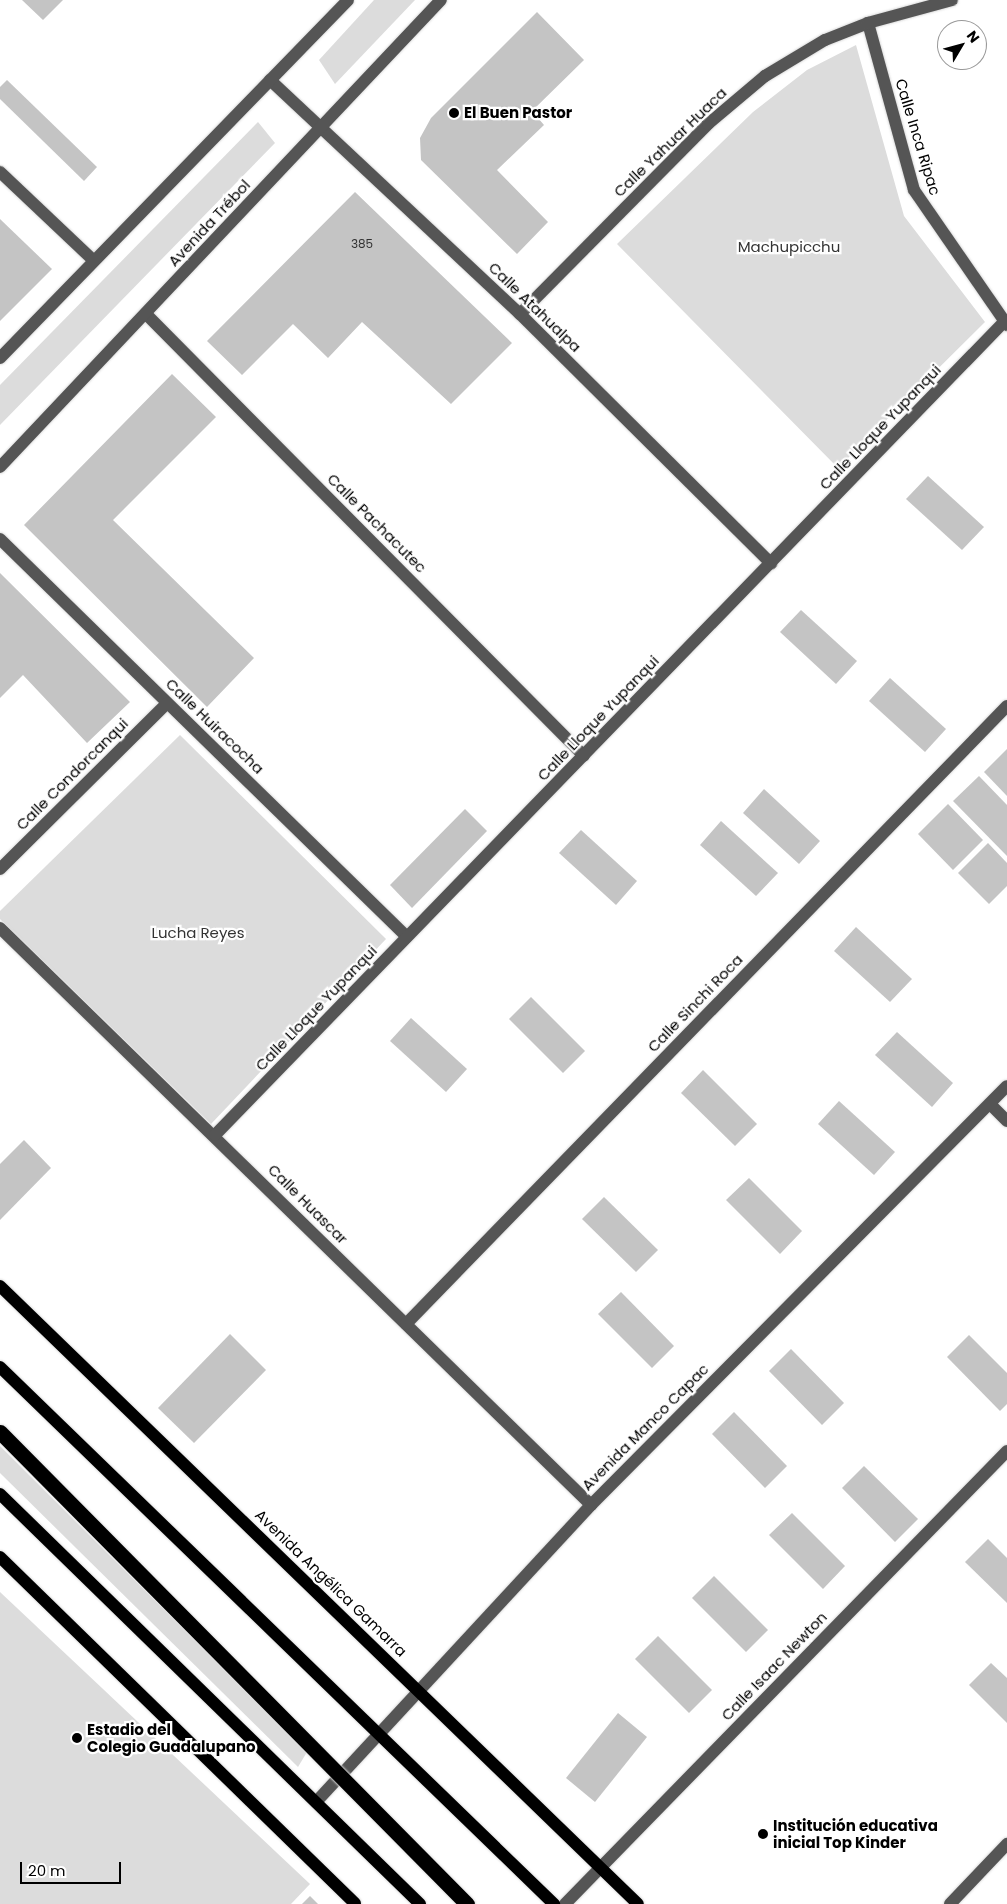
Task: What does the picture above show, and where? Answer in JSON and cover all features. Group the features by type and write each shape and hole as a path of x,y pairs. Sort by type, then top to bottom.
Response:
{"highway":[{"path":"0,1432 467,1904"}],"main road":[{"name":"Avenida Angélica Gamarra","path":"0,1286 638,1904"},
{"path":"0,1367 554,1904"},
{"path":"0,1494 420,1904"},
{"path":"0,1557 355,1904"}],"street":[{"path":"0,358 348,0"},
{"name":"Avenida Trébol","path":"0,467 441,0"},
{"name":"Calle Yahuar Huaca","path":"520,314 708,124 765,76 825,40 868,23 952,0"},
{"name":"Calle Inca Ripac","path":"868,23 914,190 1005,324"},
{"name":"Calle Atahualpa","path":"270,80 322,125 520,314 771,563"},
{"path":"0,172 94,261"},
{"name":"Calle Pachacutec","path":"146,314 584,756"},
{"name":"Calle Lloque Yupanqui","path":"215,1136 1005,324"},
{"name":"Calle Huiracocha","path":"0,539 407,937"},
{"name":"Calle Condorcanqui","path":"0,869 167,702"},
{"name":"Calle Sinchi Roca","path":"406,1324 1007,706"},
{"name":"Calle Huascar","path":"0,928 591,1505"},
{"name":"Avenida Manco Capac","path":"316,1802 591,1505 1007,1086"},
{"path":"990,1104 1007,1121"},
{"name":"Calle Isaac Newton","path":"565,1904 1007,1451"},
{"path":"950,1904 1007,1844"}],"green space":[{"path":"374,0 415,0 335,84 319,60"},
{"name":"Machupicchu","path":"856,45 904,216 985,322 838,468 617,244 753,112 807,70"},
{"path":"258,122 275,143 0,425 0,385"},
{"name":"Lucha Reyes","path":"180,735 386,939 211,1124 0,919 0,911"},
{"path":"0,1446 307,1752 298,1767 0,1473"},
{"name":"Estadio del Colegio Guadalupano","path":"0,1592 310,1884 291,1904 0,1904"}],"building":[{"path":"22,0 63,0 43,20"},
{"path":"537,12 584,60 532,111 544,125 497,170 548,222 517,254 421,160 420,138 431,118"},
{"path":"7,80 97,167 84,181 0,99 0,87"},
{"path":"355,192 512,343 451,404 362,322 328,358 293,324 242,375 207,341"},
{"path":"0,219 52,269 0,321"},
{"path":"172,374 216,417 113,520 254,658 207,707 24,525"},
{"path":"928,476 984,527 962,550 906,499"},
{"path":"0,573 130,702 87,743 23,675 0,698"},
{"path":"801,610 857,661 836,684 780,632"},
{"path":"890,678 946,729 925,752 869,701"},
{"path":"1007,749 1007,796 984,772"},
{"path":"979,776 1007,805 1007,856 953,801"},
{"path":"764,789 820,841 799,864 743,813"},
{"path":"948,804 983,840 953,870 918,834"},
{"path":"465,809 487,831 412,908 390,885"},
{"path":"721,821 778,873 756,896 700,845"},
{"path":"581,830 637,881 616,905 559,853"},
{"path":"988,843 1007,863 1007,886 989,904 958,873"},
{"path":"856,927 912,979 890,1002 834,951"},
{"path":"531,997 585,1051 563,1073 509,1019"},
{"path":"411,1018 467,1069 446,1092 390,1041"},
{"path":"897,1032 953,1083 932,1107 875,1055"},
{"path":"703,1070 757,1124 735,1146 681,1093"},
{"path":"839,1101 895,1152 874,1175 818,1124"},
{"path":"24,1140 51,1168 0,1220 0,1164"},
{"path":"749,1178 802,1231 780,1254 726,1200"},
{"path":"604,1197 658,1250 636,1272 582,1219"},
{"path":"621,1292 674,1346 652,1368 598,1314"},
{"path":"230,1334 266,1370 194,1443 158,1408"},
{"path":"969,1335 1007,1373 1007,1404 1000,1411 947,1357"},
{"path":"791,1349 844,1403 822,1425 769,1371"},
{"path":"734,1412 787,1466 765,1488 712,1434"},
{"path":"864,1466 918,1519 895,1542 842,1488"},
{"path":"792,1513 845,1566 823,1589 769,1535"},
{"path":"988,1539 1007,1558 1007,1603 965,1562"},
{"path":"714,1576 768,1630 746,1652 692,1598"},
{"path":"658,1636 712,1690 689,1713 635,1659"},
{"path":"991,1663 1007,1678 1007,1723 969,1685"},
{"path":"618,1713 647,1737 595,1802 566,1778"},
{"path":"310,1896 318,1904 302,1904"}],"place":[{"name":"El Buen Pastor","path":"454,113"},
{"name":"Estadio del Colegio Guadalupano","path":"77,1738"},
{"name":"Institución educativa inicial Top Kinder","path":"763,1834"}]}
